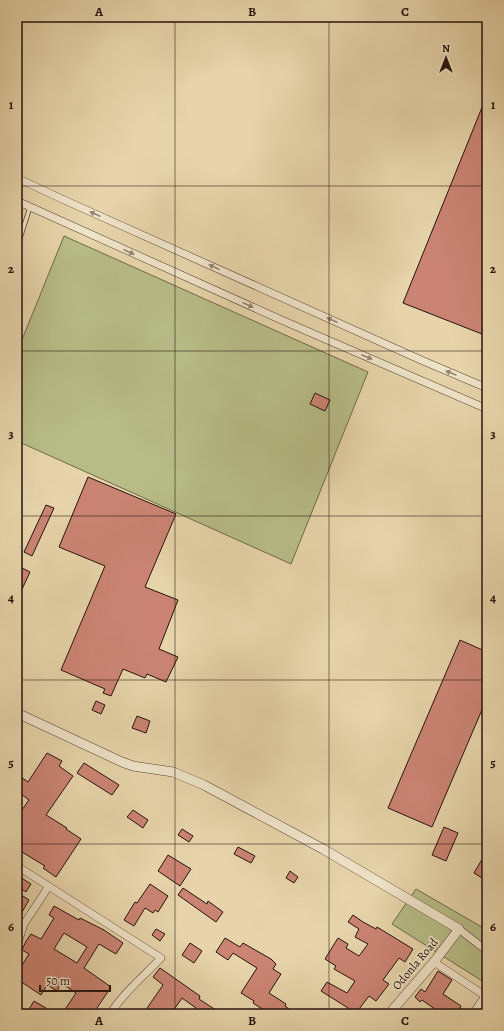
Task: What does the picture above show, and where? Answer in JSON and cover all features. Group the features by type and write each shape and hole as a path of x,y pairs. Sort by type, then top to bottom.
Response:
{"street":[{"path":"17,178 487,388"},
{"path":"17,201 286,322 487,409"},
{"path":"17,713 122,762 133,766 173,772 204,785 322,848 459,928 487,951"},
{"path":"17,866 161,958 115,1005 110,1014"},
{"path":"17,946 24,924 49,886"},
{"name":"Odonla Road","path":"389,1014 434,962 459,928"},
{"path":"434,962 486,997 473,1014"}],"lane":[{"path":"17,248 30,207"}],"green space":[{"path":"64,236 368,372 291,564 17,441 17,352"},
{"path":"416,889 487,930 487,984 392,924"}],"building":[{"path":"487,95 487,336 403,303"},
{"path":"315,393 330,400 325,411 310,404"},
{"path":"88,477 176,514 145,587 178,600 159,649 178,657 166,682 147,674 145,678 123,669 111,696 103,693 105,689 61,670 105,566 59,547"},
{"path":"46,505 54,508 32,556 24,552"},
{"path":"20,567 30,572 17,600 17,573"},
{"path":"460,640 487,652 487,698 432,827 388,808"},
{"path":"96,701 105,705 101,714 92,710"},
{"path":"137,716 150,721 146,733 132,728"},
{"path":"47,753 62,761 59,766 73,776 46,815 81,839 56,877 43,868 45,866 17,849 17,817 29,800 17,791 17,774 28,782"},
{"path":"84,763 119,785 112,795 77,773"},
{"path":"133,810 148,820 143,828 127,817"},
{"path":"444,827 458,833 446,861 432,855"},
{"path":"182,829 193,836 189,842 178,835"},
{"path":"238,847 255,856 251,863 234,854"},
{"path":"487,851 487,881 474,873"},
{"path":"168,855 191,869 180,886 158,871"},
{"path":"290,871 298,877 294,883 286,878"},
{"path":"17,875 31,884 26,892 17,886"},
{"path":"150,884 168,896 158,912 155,910 153,913 145,908 134,926 124,920 135,902 137,903"},
{"path":"183,888 207,904 208,901 223,912 216,922 178,895"},
{"path":"23,896 29,900 18,919 17,907"},
{"path":"54,906 79,920 80,918 104,930 123,943 116,954 99,944 84,968 111,987 97,1008 98,1009 95,1014 62,1014 76,993 61,983 57,991 47,985 41,995 17,979 17,973 29,954 22,950 26,941 31,934 41,939 54,918 49,915","holes":["64,933 87,947 77,963 54,949"]},
{"path":"353,915 376,929 377,927 413,949 405,962 399,958 383,980 389,984 376,1001 369,996 356,1013 321,991 327,982 347,993 355,981 334,969 336,966 325,959 338,938 348,944 346,948 359,956 368,944 355,937 359,929 348,922"},
{"path":"156,929 165,934 160,941 152,935"},
{"path":"225,938 240,947 243,943 271,959 276,964 273,969 281,974 269,993 286,1004 285,1006 296,1014 272,1014 253,1003 254,1001 241,993 257,968 233,953 228,960 216,952"},
{"path":"190,943 202,951 194,963 182,955"},
{"path":"160,968 200,996 199,999 222,1014 192,1014 196,1008 182,998 171,1014 143,1014 163,985 153,977"},
{"path":"438,971 452,980 443,994 461,1006 460,1008 468,1014 442,1014 422,1000 420,1002 415,997 421,989 425,992"},
{"path":"34,1001 46,1008 42,1014 26,1014"}]}
